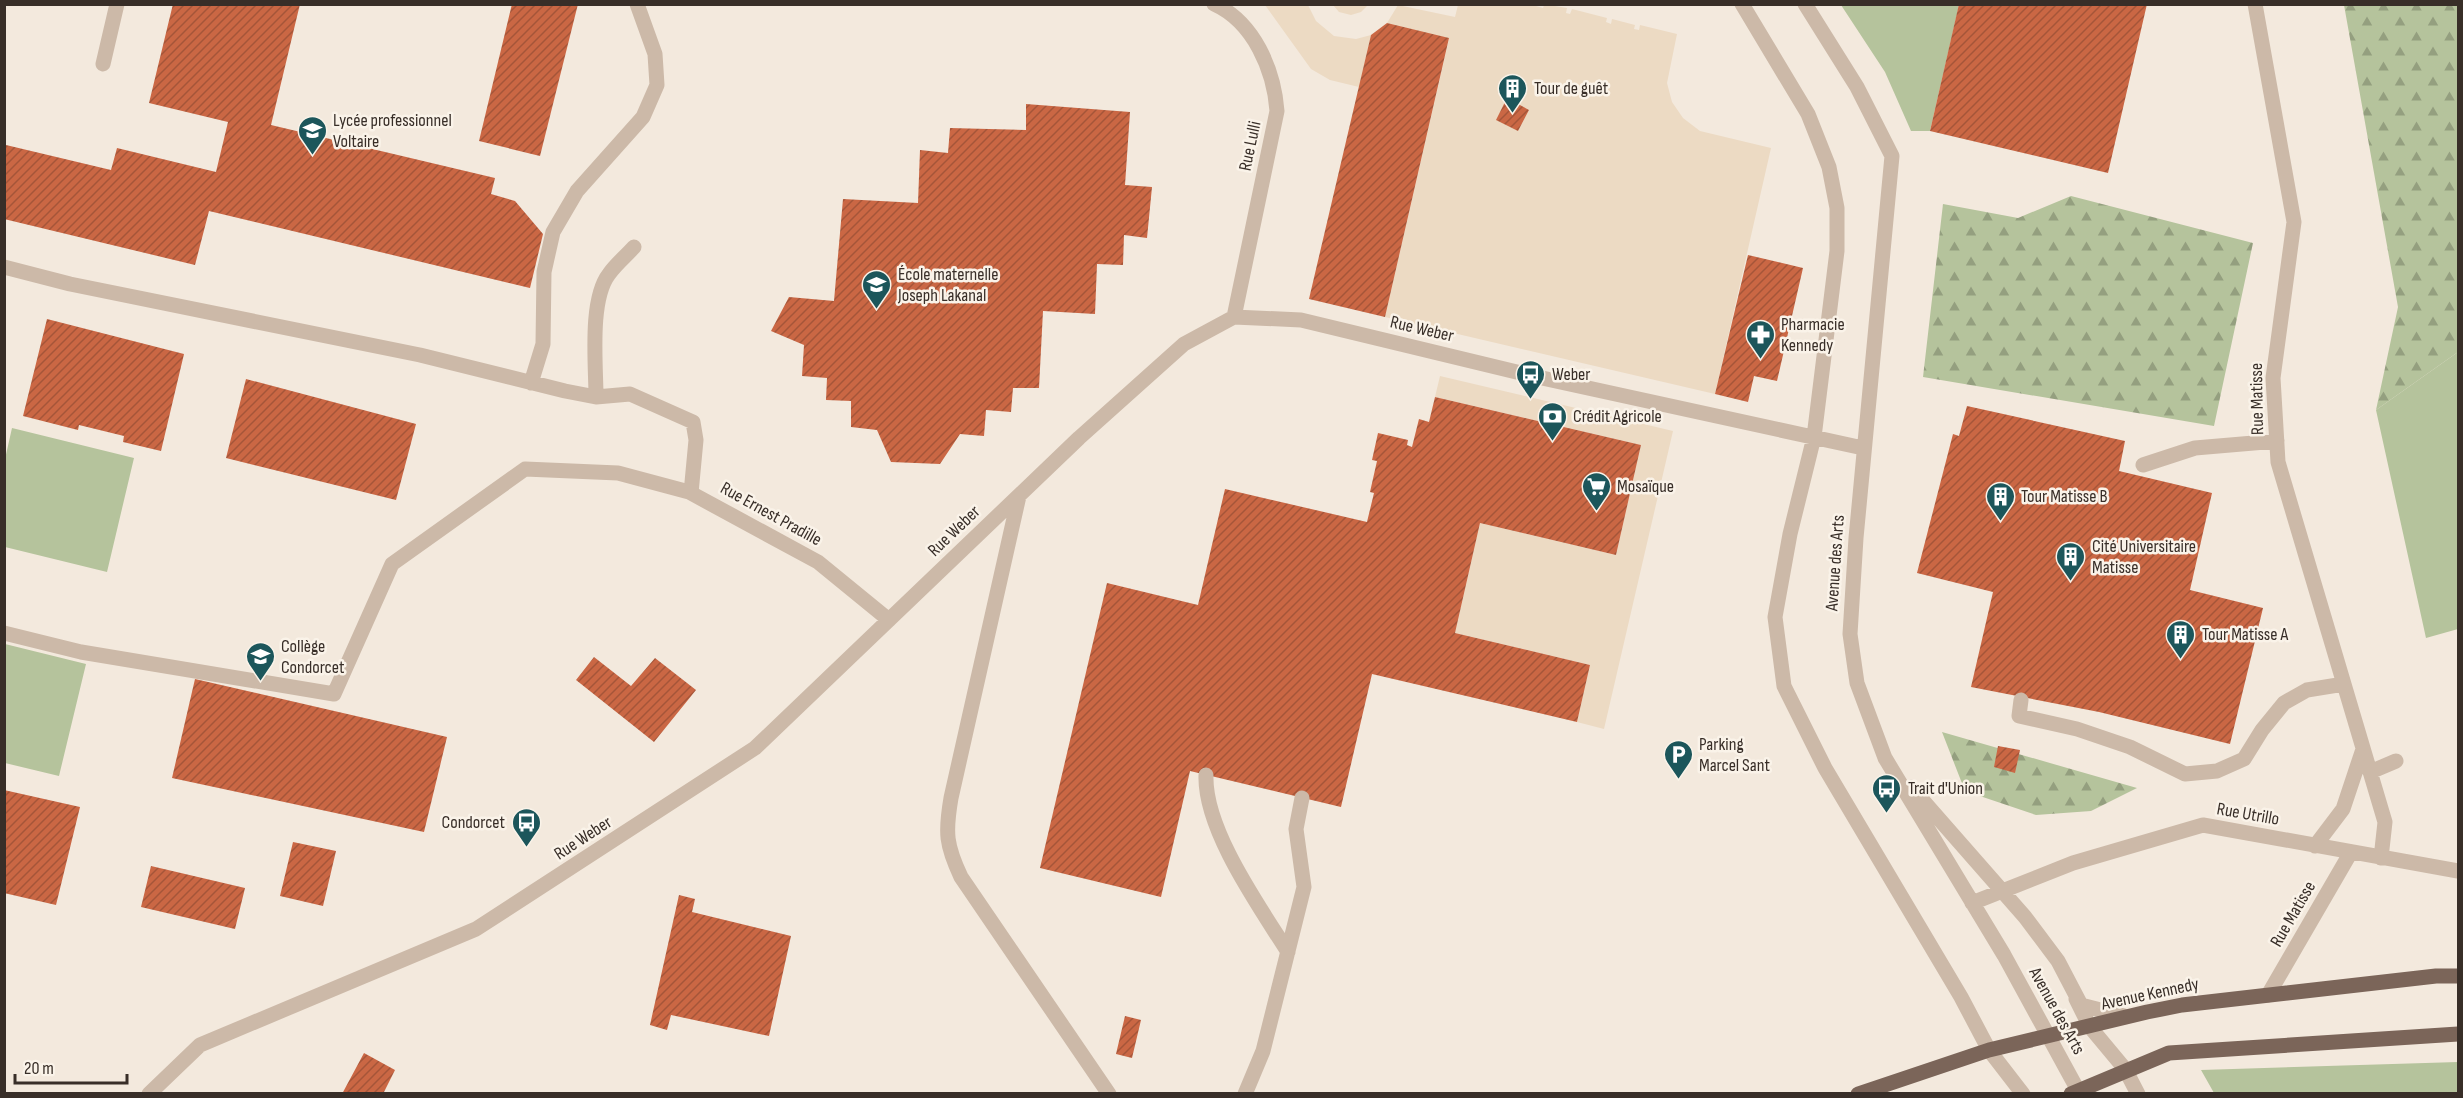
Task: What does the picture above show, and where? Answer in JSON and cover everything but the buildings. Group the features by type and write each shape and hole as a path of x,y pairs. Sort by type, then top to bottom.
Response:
{"main road":[{"name":"Avenue Kennedy","path":"1858,1094 1989,1050 2049,1034 2091,1027 2124,1017 2182,1005 2458,976"},
{"path":"2077,1093 2125,1069 2169,1053 2458,1034"}],"street":[{"path":"103,64 117,4"},
{"path":"531,383 543,344 544,272 553,232 577,191 643,117 657,85 655,54 637,4"},
{"name":"Rue Lulli","path":"1214,4 1227,10 1252,38 1266,61 1275,88 1277,111 1234,317"},
{"path":"1742,4 1808,114 1828,166 1837,208 1836,251 1814,437 1790,534 1775,617 1784,686 1825,768 1961,997 1989,1050 2023,1094"},
{"name":"Avenue des Arts","path":"1805,4 1857,87 1892,156 1863,448 1850,634 1857,683 1885,758 2049,1034 2077,1093"},
{"name":"Rue Matisse","path":"2255,4 2294,222 2273,378 2278,462 2385,822 2381,858"},
{"path":"596,397 596,334 600,298 608,275 634,247"},
{"path":"4,267 70,284 420,355 596,397 630,394 693,422 696,440 692,493"},
{"name":"Rue Weber","path":"149,1094 200,1045 476,929 754,748 1019,495 1184,344 1234,317 1301,320 1533,376 1863,448"},
{"path":"2144,465 2194,448 2277,441"},
{"name":"Rue Ernest Pradille","path":"4,633 81,652 334,694 392,564 525,470 618,473 692,493 818,562 889,620"},
{"path":"1019,495 951,798 946,824 949,850 961,877 1109,1094"},
{"path":"2021,700 2019,716 2077,729 2130,747 2185,774 2217,771 2244,759 2262,730 2284,703 2307,690 2343,684"},
{"path":"2315,846 2343,809 2363,749"},
{"path":"1885,758 2002,890 2058,961 2081,1005 2124,1017"},
{"path":"2370,772 2396,761"},
{"path":"1206,775 1205,794 1229,853 1288,952"},
{"path":"1245,1094 1263,1051 1304,887 1296,829 1302,798"},
{"name":"Rue Utrillo","path":"1972,903 2073,863 2203,825 2458,871"},
{"name":"Rue Matisse","path":"2268,995 2351,852"},
{"name":"Avenue des Arts","path":"2058,961 2091,1027 2125,1069 2139,1094"}],"green space":[{"path":"1841,5 1959,5 1930,131 1911,131 1885,72"},
{"path":"2344,5 2458,5 2458,352 2376,410 2398,307"},
{"path":"2071,196 2253,243 2214,426 1923,377 1943,204 2018,218"},
{"path":"2458,352 2458,629 2426,638 2376,410"},
{"path":"12,428 134,458 107,572 5,547 5,459"},
{"path":"5,644 86,664 59,776 5,763"},
{"path":"1942,732 2137,788 2091,811 2036,815 1965,791"},
{"path":"2458,1062 2458,1094 2214,1093 2201,1070"}],"shaded area":[{"path":"1529,4 1543,8 1544,5 1549,5 1567,8 1566,13 1570,14 1572,9 1607,18 1606,22 1611,24 1612,19 1635,25 1634,29 1639,30 1640,25 1677,34 1667,83 1672,102 1683,118 1700,131 1771,148 1715,394 1385,317 1449,39 1387,23 1398,5 1455,17 1458,5","holes":["1507,98 1529,110 1518,131"]},
{"path":"1265,5 1308,5 1316,21 1334,36 1356,39 1371,35 1359,87 1330,80 1311,69"},
{"path":"1333,5 1368,5 1361,12 1351,15 1339,12"},
{"path":"1440,376 1673,431 1604,729 1577,722 1590,665 1455,633 1480,523 1616,555 1641,445 1435,397"}],"place":[{"name":"Tour de guêt","path":"1513,114"},
{"name":"Lycée professionnel Voltaire","path":"312,156"},
{"name":"École maternelle Joseph Lakanal","path":"877,310"},
{"name":"Pharmacie Kennedy","path":"1760,360"},
{"name":"Weber","path":"1531,400"},
{"name":"Crédit Agricole","path":"1552,442"},
{"name":"Mosaïque","path":"1596,512"},
{"name":"Tour Matisse B","path":"2000,522"},
{"name":"Cité Universitaire Matisse","path":"2071,582"},
{"name":"Tour Matisse A","path":"2181,660"},
{"name":"Collège Condorcet","path":"260,682"},
{"name":"Parking Marcel Sant","path":"1678,780"},
{"name":"Trait d'Union","path":"1887,814"},
{"name":"Condorcet","path":"526,848"}]}
